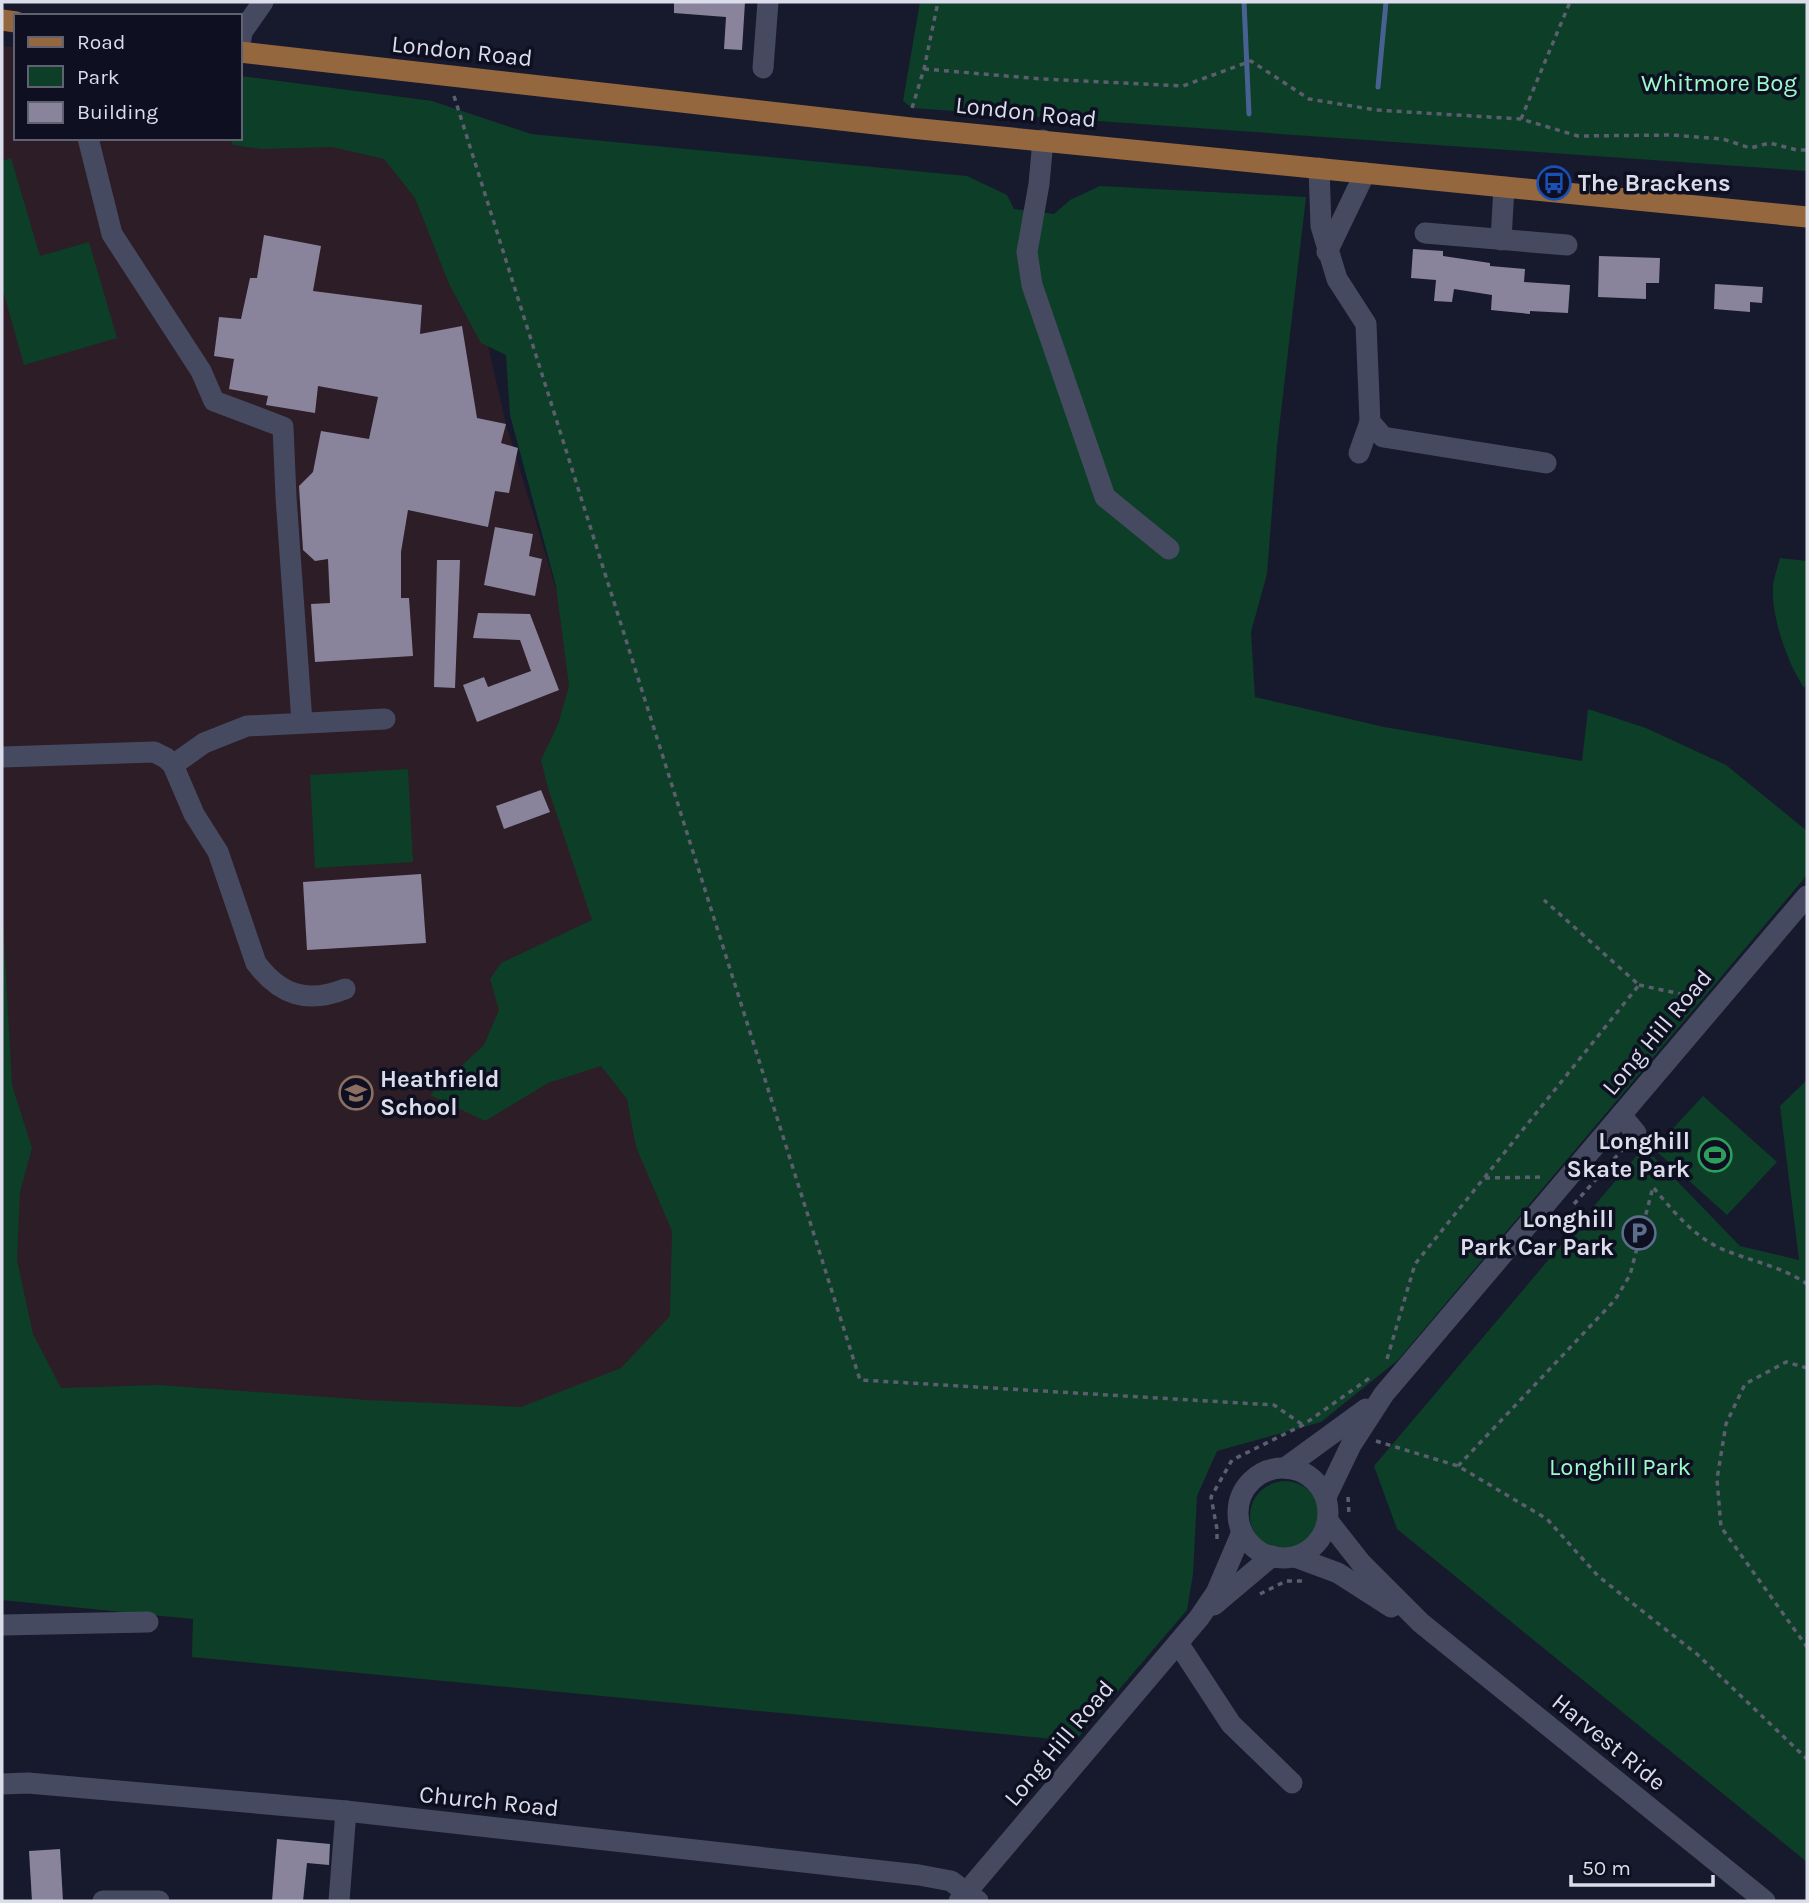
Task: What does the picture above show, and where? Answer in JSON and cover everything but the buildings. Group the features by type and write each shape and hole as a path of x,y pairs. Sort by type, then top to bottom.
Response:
{"main road":[{"name":"London Road","path":"242,52 911,128 1807,217"}],"street":[{"path":"242,32 263,2"},
{"path":"763,68 768,2"},
{"path":"88,140 112,234 201,371 214,401 284,427 284,464 302,722"},
{"path":"1043,140 1039,184 1027,252 1032,285 1105,497 1169,549"},
{"path":"1318,168 1321,226 1327,252 1338,279 1366,324 1370,422 1359,453"},
{"path":"1327,252 1365,173"},
{"path":"1501,240 1504,187"},
{"path":"1425,233 1567,245"},
{"path":"1370,422 1383,438 1546,463"},
{"path":"173,765 204,743 247,726 385,719"},
{"path":"2,757 154,752 166,758 173,765 194,814 218,852 256,963 268,978 300,996 345,989"},
{"name":"Long Hill Road","path":"1326,1497 1351,1445 1384,1394 1807,896"},
{"path":"1621,1115 1636,1133"},
{"name":"Long Hill Road","path":"1285,1468 1345,1426 1384,1394"},
{"path":"1285,1468 1294,1468 1311,1476 1322,1488 1326,1497 1328,1521 1317,1544 1295,1557 1278,1558 1256,1550 1239,1526 1237,1510 1245,1487 1264,1471 1285,1468"},
{"name":"Harvest Ride","path":"1328,1521 1361,1563 1421,1623 1765,1901"},
{"name":"Long Hill Road","path":"968,1898 1199,1618 1216,1593 1242,1532"},
{"name":"Long Hill Road","path":"1199,1618 1272,1556"},
{"name":"Harvest Ride","path":"1295,1557 1338,1573 1388,1606 1421,1623"},
{"path":"2,1625 148,1622"},
{"path":"1178,1643 1231,1724 1292,1783"},
{"name":"Church Road","path":"2,1784 28,1783 346,1811 910,1874 951,1881 968,1898"},
{"path":"339,1901 346,1811"},
{"path":"103,1901 159,1901"}],"path":[{"path":"911,128 914,95 924,69 938,2"},
{"path":"1521,119 1570,2"},
{"path":"924,69 1042,79 1183,86 1251,61 1309,99 1376,110 1521,119 1578,136 1671,135 1723,139 1750,148 1770,143 1807,150"},
{"path":"454,96 860,1380 1274,1405 1303,1425"},
{"path":"1544,900 1639,985 1718,1001"},
{"path":"1384,1367 1415,1264 1639,985"},
{"path":"1484,1178 1570,1176"},
{"path":"1458,1466 1615,1300 1630,1275 1653,1187 1696,1233 1720,1248 1792,1273 1807,1284"},
{"path":"1807,1368 1786,1362 1745,1384 1726,1424 1717,1479 1721,1527 1807,1647"},
{"path":"1216,1542 1217,1529 1211,1497 1233,1460 1303,1425 1374,1374"},
{"path":"1368,1438 1458,1466 1547,1519 1598,1576 1698,1655 1807,1759"},
{"path":"1348,1496 1351,1520"},
{"path":"1250,1599 1286,1581 1304,1581"}],"shaded area":[{"name":"Heathfield School","path":"2,46 14,47 14,140 242,140 242,76 432,101 506,424 901,1723 192,1657 193,1619 2,1600"}],"green space":[{"name":"Whitmore Bog","path":"920,2 1807,2 1807,171 912,108 903,101"},
{"path":"242,76 432,101 531,134 967,176 1007,195 1014,209 1054,214 1070,200 1100,186 1306,197 1277,446 1267,574 1251,632 1255,697 1384,727 1582,761 1588,709 1646,728 1726,765 1807,831 1807,875 1398,1360 1321,1422 1217,1451 1197,1496 1193,1574 1187,1610 1075,1741 192,1657 193,1619 2,1600 2,903 12,1085 32,1148 20,1192 17,1260 33,1334 61,1388 159,1385 368,1400 521,1407 621,1368 670,1316 672,1231 636,1147 627,1099 601,1066 548,1083 485,1121 430,1095 484,1045 499,1010 490,979 501,963 592,920 541,760 558,724 569,686 556,586 510,415 506,355 481,343 449,284 415,198 384,159 332,147 262,149 233,145 231,140 242,140"},
{"path":"11,158 40,256 89,242 117,338 24,365 2,287 2,161"},
{"path":"1780,558 1807,561 1807,684 1804,688 1791,665 1776,620 1773,591"},
{"path":"408,769 413,862 315,868 310,775"},
{"name":"Longhill Park","path":"1807,1080 1807,1862 1397,1529 1374,1466 1644,1147 1740,1246 1799,1260 1780,1106"},
{"name":"Longhill Skate Park","path":"1703,1096 1777,1162 1727,1215 1654,1149"},
{"path":"1285,1481 1310,1491 1320,1516 1310,1541 1285,1551 1260,1541 1250,1516 1260,1491"}],"waterway":[{"path":"1244,2 1249,114"},
{"path":"1378,87 1386,2"}],"place":[{"name":"The Brackens","path":"1554,183"},
{"name":"Heathfield School","path":"356,1093"},
{"name":"Longhill Skate Park","path":"1715,1155"},
{"name":"Longhill Park Car Park","path":"1639,1233"}]}
